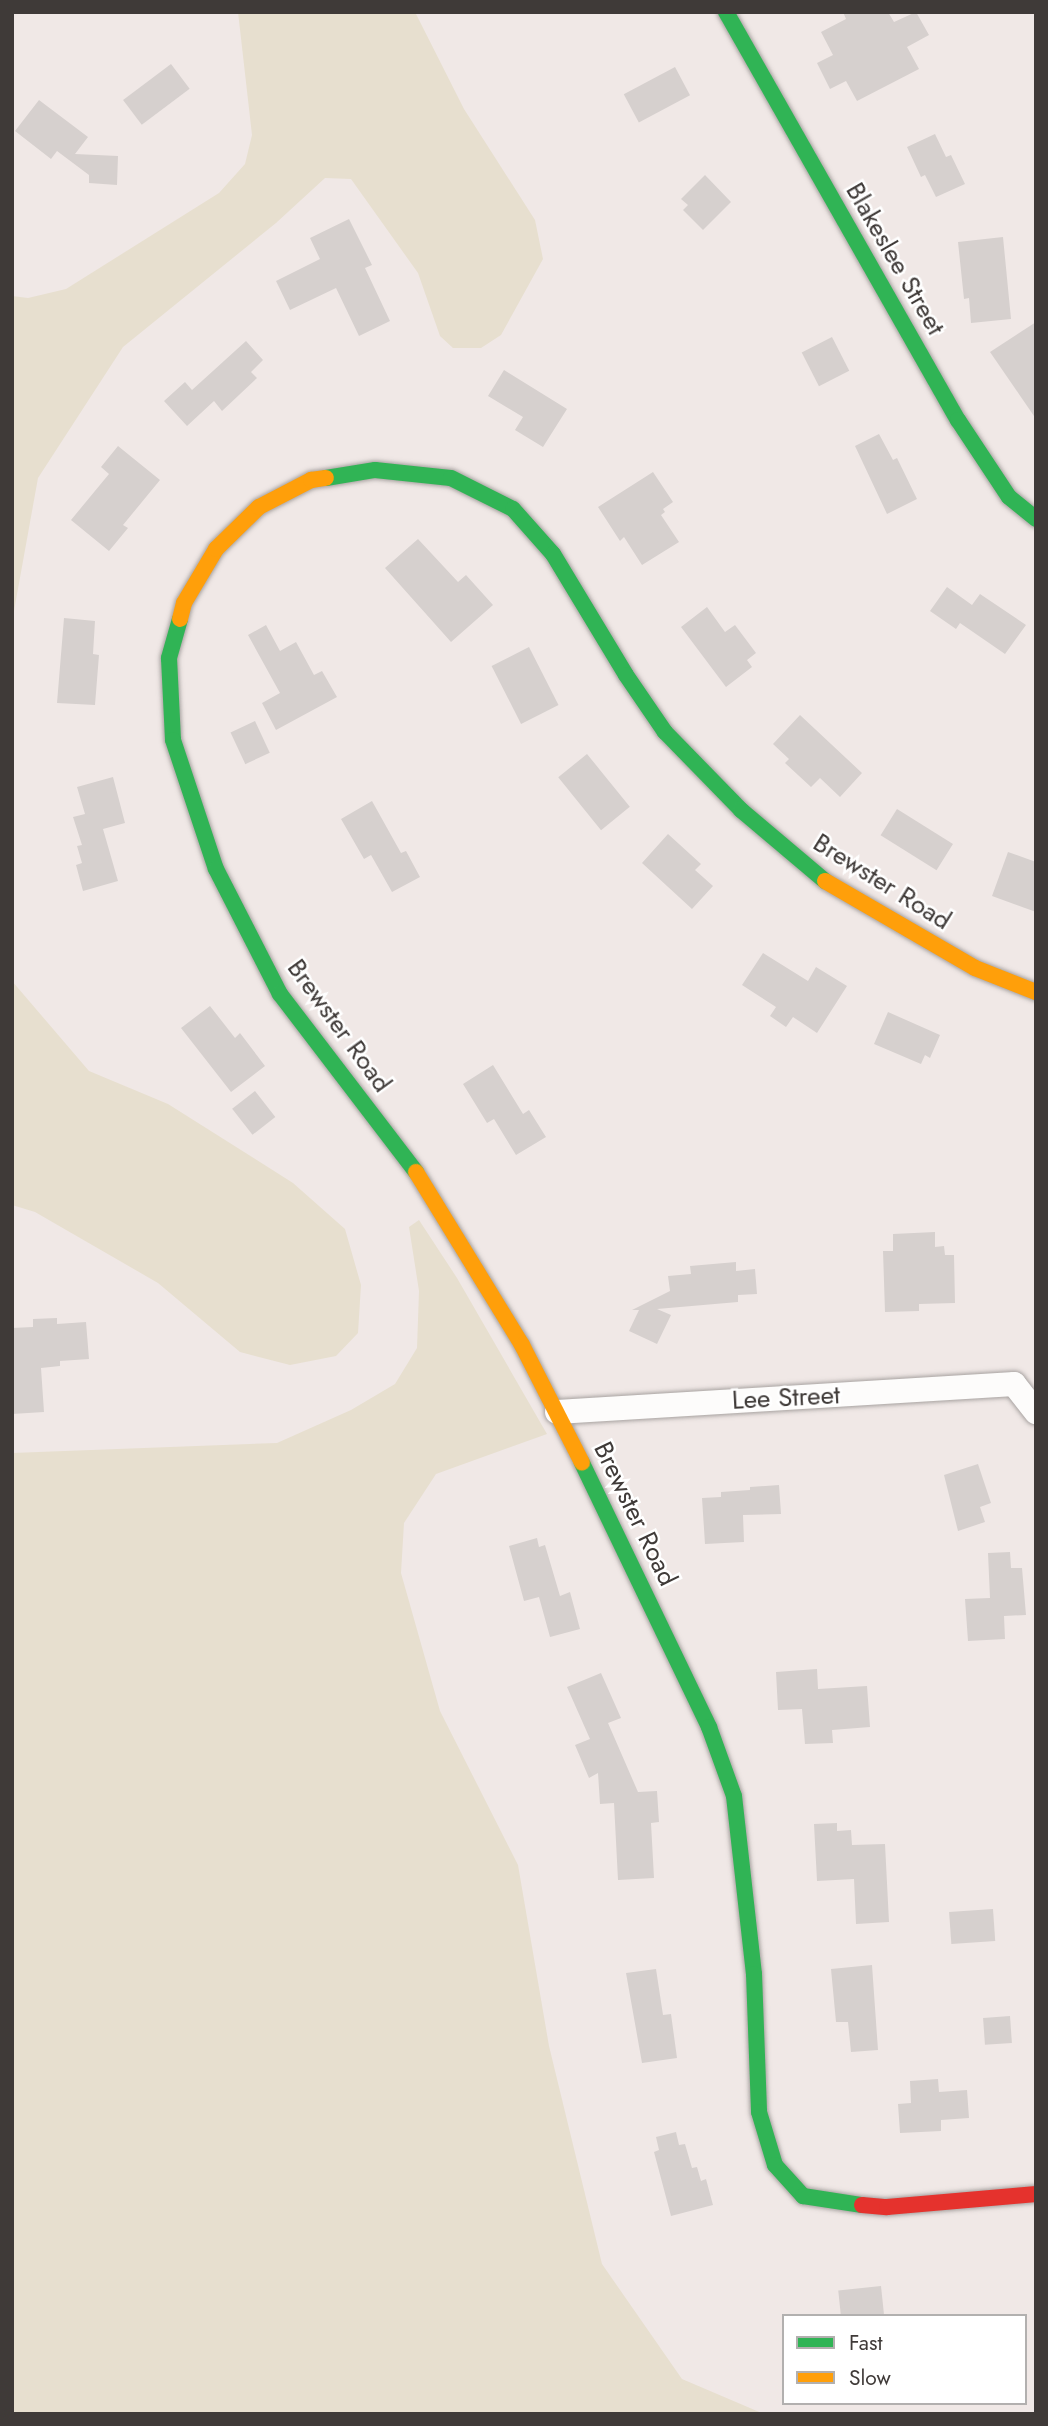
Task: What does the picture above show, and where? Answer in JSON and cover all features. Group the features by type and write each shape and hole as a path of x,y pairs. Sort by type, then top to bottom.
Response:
{"street":[{"name":"Blakeslee Street","path":"726,12 958,420 1009,497 1036,519"},
{"name":"Brewster Road","path":"1036,992 975,968 816,876 741,810 665,732 626,675 553,554 513,509 452,478 375,470 311,480 259,507 215,549 184,603 169,658 173,740 216,869 280,994 408,1160 522,1345 614,1524 709,1727 734,1796 754,1974 759,2112 775,2165 803,2196 843,2203 887,2207 1036,2194"},
{"name":"Lee Street","path":"557,1412 1014,1384 1036,1412"}],"shaded area":[{"path":"238,12 415,12 464,109 535,220 543,259 501,335 481,348 453,348 440,336 418,273 351,179 325,178 276,223 123,347 38,478 12,622 12,296 28,298 66,289 219,193 245,164 252,135"},
{"path":"12,981 89,1071 168,1104 293,1183 345,1229 361,1285 358,1333 336,1356 290,1365 240,1352 158,1283 35,1212 12,1205"},
{"path":"419,1220 457,1278 547,1434 436,1474 404,1523 401,1573 440,1711 518,1865 549,2046 602,2264 682,2379 764,2414 12,2414 12,1453 277,1443 351,1410 395,1384 417,1348 419,1291 409,1227"}],"building":[{"path":"843,12 888,12 894,22 916,12 929,35 907,47 919,69 857,101 846,81 830,89 817,63 833,55 821,32 846,19"},
{"path":"171,64 190,89 142,125 123,100"},
{"path":"675,67 690,95 639,122 624,94"},
{"path":"39,100 88,137 75,154 118,156 117,185 89,183 89,175 57,151 51,159 15,131"},
{"path":"935,134 946,157 951,155 965,184 936,197 925,175 921,177 907,147"},
{"path":"705,175 731,202 703,230 683,210 688,205 681,199"},
{"path":"349,219 372,265 365,268 390,321 359,336 336,288 290,310 276,281 320,259 310,238"},
{"path":"1003,237 1011,319 971,323 969,298 964,299 958,242"},
{"path":"1036,322 1036,419 990,352"},
{"path":"832,337 849,371 819,386 802,352"},
{"path":"246,341 263,360 251,372 257,378 222,411 214,401 187,426 164,401 185,382 192,390"},
{"path":"504,370 567,409 543,447 515,430 523,417 488,396"},
{"path":"879,434 893,460 897,458 917,499 887,514 855,446"},
{"path":"118,446 160,480 123,525 128,528 109,551 71,520 109,474 101,467"},
{"path":"653,472 673,502 663,509 665,512 661,515 679,542 642,565 624,537 620,541 598,507"},
{"path":"418,539 458,582 466,575 493,605 451,642 385,568"},
{"path":"947,587 972,605 980,594 1026,625 1005,654 960,623 956,629 930,611"},
{"path":"707,607 725,632 735,625 756,653 747,660 752,667 726,687 681,627"},
{"path":"64,618 95,621 93,654 99,655 95,705 57,703"},
{"path":"266,625 280,651 296,642 314,675 322,671 337,697 276,730 262,703 280,693 248,635"},
{"path":"529,647 559,705 521,724 492,666"},
{"path":"800,715 862,773 840,797 820,778 811,787 785,763 789,759 773,744"},
{"path":"255,721 270,753 245,764 231,732"},
{"path":"587,754 630,807 601,830 558,777"},
{"path":"113,777 125,823 103,829 118,881 83,891 76,865 82,863 77,846 82,845 73,817 85,814 77,787"},
{"path":"372,801 401,853 406,851 420,877 392,892 371,855 364,859 341,819"},
{"path":"897,809 953,844 937,870 881,835"},
{"path":"668,834 701,864 695,870 713,886 692,909 642,863"},
{"path":"1008,852 1036,862 1036,912 992,896"},
{"path":"763,953 808,981 816,967 847,986 817,1033 793,1017 786,1027 770,1016 776,1007 742,985"},
{"path":"210,1006 235,1038 240,1033 265,1066 231,1092 181,1028"},
{"path":"888,1012 940,1035 930,1058 925,1055 921,1064 874,1044"},
{"path":"493,1065 523,1114 529,1110 546,1137 516,1155 494,1119 487,1123 463,1084"},
{"path":"255,1091 275,1117 252,1135 232,1109"},
{"path":"935,1232 935,1247 944,1246 945,1255 954,1255 955,1303 919,1304 919,1311 885,1312 883,1251 893,1251 893,1234"},
{"path":"736,1262 736,1271 755,1269 757,1294 738,1295 738,1302 657,1309 671,1315 657,1344 629,1331 639,1310 632,1310 670,1291 668,1276 691,1274 690,1266"},
{"path":"57,1318 57,1324 86,1322 89,1359 60,1361 60,1366 41,1368 44,1412 12,1414 12,1328 33,1327 33,1319"},
{"path":"978,1464 991,1503 980,1507 985,1522 958,1531 944,1475"},
{"path":"779,1485 781,1514 743,1515 744,1542 705,1544 702,1498 721,1497 721,1492 750,1490 750,1487"},
{"path":"537,1538 539,1547 545,1545 560,1596 570,1592 580,1629 550,1637 539,1597 524,1601 509,1546"},
{"path":"1010,1552 1011,1568 1022,1568 1026,1615 1004,1616 1005,1639 968,1641 965,1599 990,1598 988,1553"},
{"path":"817,1669 818,1689 867,1686 870,1727 832,1730 833,1743 805,1744 802,1709 778,1710 776,1672"},
{"path":"601,1673 621,1718 608,1723 638,1792 657,1791 659,1822 651,1823 654,1878 618,1880 614,1803 600,1804 598,1773 589,1778 575,1745 590,1739 567,1687"},
{"path":"837,1823 837,1831 851,1830 852,1845 885,1844 889,1922 856,1924 854,1879 817,1881 814,1824"},
{"path":"993,1909 995,1941 951,1944 949,1912"},
{"path":"872,1965 878,2050 851,2052 848,2022 836,2022 831,1969"},
{"path":"656,1969 663,2015 671,2014 677,2058 642,2063 626,1973"},
{"path":"1010,2016 1012,2043 985,2045 983,2018"},
{"path":"938,2079 939,2092 967,2090 969,2118 941,2120 941,2131 900,2133 898,2104 911,2103 910,2081"},
{"path":"676,2132 679,2145 685,2144 692,2168 697,2167 701,2181 706,2179 713,2205 671,2216 654,2152 659,2150 656,2137"},
{"path":"881,2286 884,2314 841,2314 838,2290"}],"traffic: fast":[{"path":"726,12 958,420 1009,497 1036,519"},
{"path":"326,478 375,470 451,478 513,509 553,554 626,675 665,732 741,810 825,881"},
{"path":"180,619 169,658 173,740 216,869 280,994 416,1172"},
{"path":"582,1463 709,1727 734,1796 754,1974 759,2112 775,2165 803,2196 862,2205"}],"traffic: slow":[{"path":"180,619 184,603 216,549 259,507 311,480 326,478"},
{"path":"825,881 975,968 1036,992"},
{"path":"416,1172 522,1345 582,1463"}],"traffic: jam":[{"path":"862,2205 887,2207 1036,2194"}]}
